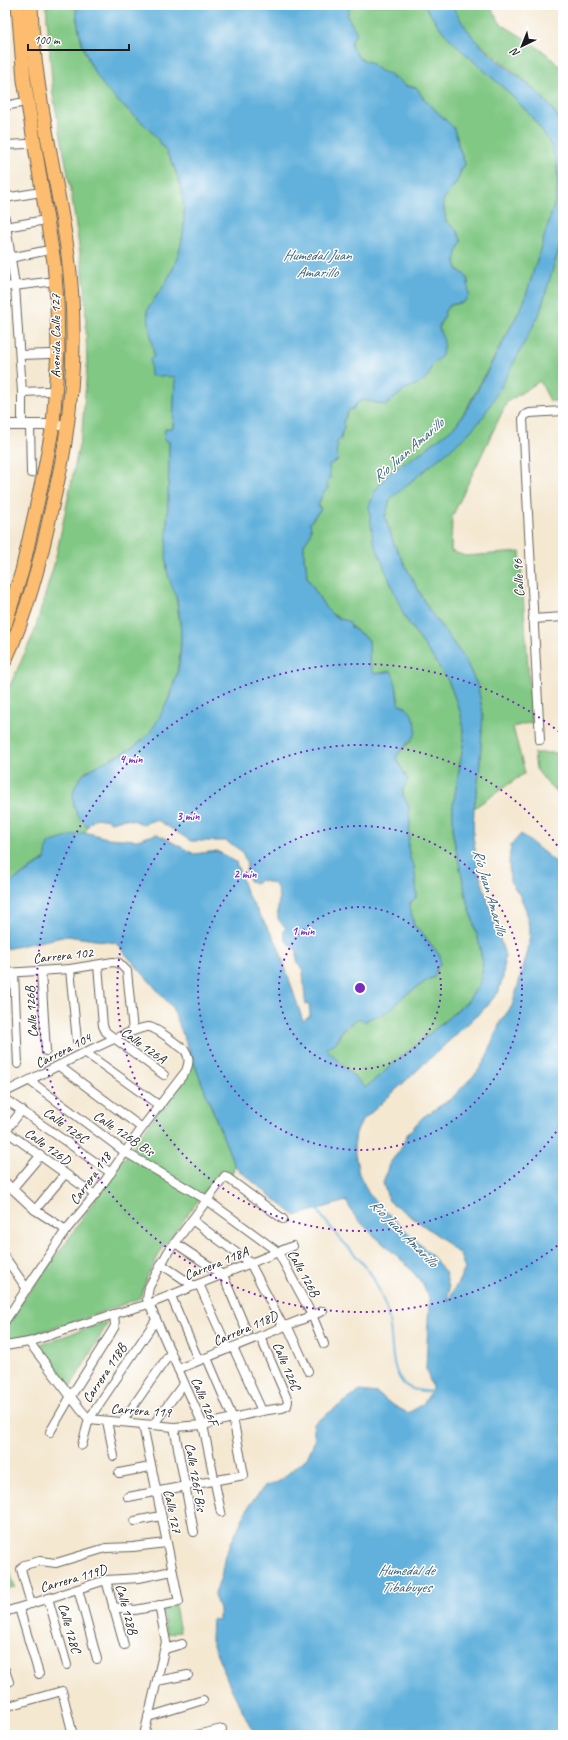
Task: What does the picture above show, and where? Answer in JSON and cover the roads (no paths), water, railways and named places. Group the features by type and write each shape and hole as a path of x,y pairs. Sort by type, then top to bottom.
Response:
{"main road":[{"name":"Avenida Calle 127","path":"5,625 15,596 27,551 44,473 52,425 58,359 57,302 53,256 24,80 18,5"},
{"name":"Avenida Calle 127","path":"5,661 23,620 37,572 68,426 73,350 70,279 66,242 39,82 31,5"}],"street":[{"path":"5,106 20,103"},
{"path":"5,146 27,144"},
{"path":"5,198 35,193"},
{"path":"5,218 8,258 15,286 22,392 31,473"},
{"path":"6,227 40,221"},
{"path":"8,258 44,251"},
{"path":"5,287 47,282"},
{"path":"20,355 50,354"},
{"path":"22,392 48,391"},
{"name":"Calle 96","path":"540,740 523,420 525,416 530,413 563,411"},
{"path":"5,425 68,426"},
{"path":"533,619 563,617"},
{"name":"Carrera 102","path":"5,973 70,969 113,962 119,963 127,971 133,1032"},
{"name":"Calle 126A","path":"98,965 103,1026 106,1032 164,1075"},
{"path":"70,969 77,1041"},
{"name":"Calle 126B","path":"41,971 46,1051"},
{"path":"14,973 18,1064"},
{"name":"Carrera 104","path":"5,1092 114,1039 148,1027 153,1028 185,1050"},
{"name":"Carrera 118","path":"5,1321 66,1230 95,1195 142,1128 186,1071 189,1063 185,1050"},
{"path":"86,1053 160,1106"},
{"path":"59,1066 142,1128"},
{"name":"Calle 126B Bis","path":"30,1081 125,1152 207,1200"},
{"name":"Calle 126C","path":"5,1099 110,1173"},
{"path":"6,1131 22,1110"},
{"name":"Calle 126D","path":"6,1131 95,1195"},
{"path":"12,1189 40,1156"},
{"path":"35,1210 64,1174"},
{"name":"Carrera 118A","path":"149,1304 147,1299 149,1287 161,1264 174,1243 224,1176 283,1219"},
{"path":"5,1182 35,1210 66,1230"},
{"name":"Calle 126B","path":"207,1200 278,1252 312,1315 324,1344"},
{"path":"192,1220 250,1263 308,1370"},
{"path":"174,1243 223,1275 247,1332"},
{"name":"Carrera 118A","path":"5,1346 29,1342 149,1304 293,1246"},
{"path":"5,1257 27,1289"},
{"path":"161,1264 196,1285 231,1348 262,1411"},
{"path":"171,1296 197,1356"},
{"path":"5,1304 10,1312"},
{"name":"Calle 126F","path":"149,1304 203,1425 221,1512"},
{"name":"Carrera 118D","path":"178,1369 323,1311"},
{"path":"50,1432 71,1396 112,1333 115,1326 114,1314"},
{"name":"Carrera 118B","path":"82,1445 89,1419 156,1320"},
{"name":"Calle 126C","path":"260,1336 288,1401 287,1406"},
{"path":"29,1342 89,1419"},
{"path":"122,1422 171,1352"},
{"path":"128,1497 244,1475 232,1416 207,1358"},
{"path":"153,1425 182,1386"},
{"name":"Carrera 119","path":"89,1419 174,1427 203,1425 232,1416 287,1406"},
{"path":"106,1421 114,1456"},
{"name":"Calle 127","path":"143,1424 150,1467 179,1602 159,1606"},
{"name":"Calle 126F Bis","path":"174,1427 184,1486 194,1532"},
{"path":"119,1472 150,1467"},
{"path":"135,1521 160,1516"},
{"path":"31,1604 22,1567 40,1561 56,1563 106,1548 133,1547 166,1543"},
{"name":"Carrera 119D","path":"5,1612 106,1580 139,1578 172,1571"},
{"name":"Calle 128B","path":"106,1580 124,1644"},
{"path":"78,1589 97,1659"},
{"name":"Calle 128C","path":"48,1598 67,1665"},
{"path":"113,1607 135,1610 159,1606 166,1636 165,1649 144,1735"},
{"path":"19,1608 39,1674"},
{"path":"165,1649 182,1644"},
{"path":"5,1670 9,1682"},
{"path":"157,1682 188,1675"},
{"path":"5,1707 62,1691 74,1735"},
{"path":"148,1717 203,1700"},
{"path":"196,1735 222,1729"}],"water":[{"path":"76,5 350,5 347,16 357,33 353,38 351,46 360,59 369,62 380,71 390,74 393,79 396,78 406,86 416,87 424,99 453,127 465,164 460,171 459,178 443,201 446,222 455,228 462,241 458,250 456,264 457,269 465,274 468,280 469,296 464,302 450,305 444,312 445,316 441,321 439,328 444,343 442,356 432,365 429,374 424,381 404,390 386,405 363,400 357,403 353,409 349,410 343,422 344,428 341,439 336,443 338,446 336,452 338,460 329,465 330,478 327,482 328,488 322,495 318,506 321,510 316,514 310,523 310,535 304,544 304,560 306,563 307,577 325,607 334,616 350,623 351,627 369,640 369,658 372,671 375,674 391,671 395,680 399,704 411,712 416,727 414,737 396,758 408,780 403,789 403,795 409,807 410,824 408,847 410,859 414,866 417,894 416,898 410,902 410,906 414,926 420,930 440,956 440,965 437,967 434,978 431,978 404,996 391,1009 381,1015 368,1019 366,1022 359,1018 354,1021 341,1031 336,1043 326,1048 365,1088 467,1002 479,985 483,967 479,942 466,896 453,835 453,806 464,740 461,714 448,680 404,616 373,540 369,506 374,492 389,473 423,451 456,425 469,406 524,302 557,195 558,180 555,156 548,140 537,124 509,93 450,39 439,27 424,5 452,5 474,38 545,101 555,113 563,127 563,235 539,315 501,387 483,417 466,436 390,499 385,517 394,544 429,610 465,659 478,687 483,714 479,775 474,808 473,836 478,870 505,955 503,977 498,993 486,1007 362,1121 356,1133 354,1148 359,1174 370,1196 434,1258 445,1272 449,1288 448,1301 465,1269 460,1255 441,1238 389,1201 383,1183 389,1164 400,1150 408,1133 423,1117 452,1098 478,1071 487,1056 500,1022 512,1006 528,951 530,932 526,910 519,894 510,881 509,862 511,845 521,834 553,860 563,865 563,1735 255,1735 231,1688 211,1640 212,1619 219,1620 219,1609 214,1595 221,1577 225,1555 250,1504 264,1487 278,1482 307,1458 315,1440 313,1424 360,1391 377,1393 391,1404 408,1413 422,1405 432,1391 426,1369 429,1298 423,1284 405,1263 370,1232 354,1215 346,1201 295,1216 235,1167 172,1007 116,943 67,936 5,949 5,882 11,882 45,860 48,843 85,832 107,838 137,840 157,834 194,854 217,851 236,862 247,894 277,943 303,1021 310,1016 309,1005 306,1004 305,1000 303,972 297,960 297,951 286,941 283,931 286,928 278,918 279,895 277,887 274,884 261,880 255,884 249,881 249,876 246,872 247,863 243,852 226,841 191,841 155,820 142,824 133,820 123,819 111,822 96,818 88,826 79,817 74,807 73,798 75,787 80,778 98,765 130,749 144,739 151,731 171,694 178,668 181,641 179,613 177,600 166,563 169,441 164,441 165,429 173,428 175,377 151,376 150,358 154,357 147,310 165,283 174,266 180,248 184,212 182,194 177,176 170,159 160,143 148,128 109,93 89,62 82,44"}],"waterway":[{"path":"317,1209 368,1270 376,1283 387,1311 393,1359 399,1377 404,1384 411,1388 433,1392"}],"water label":[{"name":"Humedal Juan Amarillo","path":"317,264"},
{"name":"Río Juan Amarillo","path":"408,450"},
{"name":"Río Juan Amarillo","path":"490,892"},
{"name":"Río Juan Amarillo","path":"404,1233"},
{"name":"Humedal de Tibabuyes","path":"406,1578"}]}
